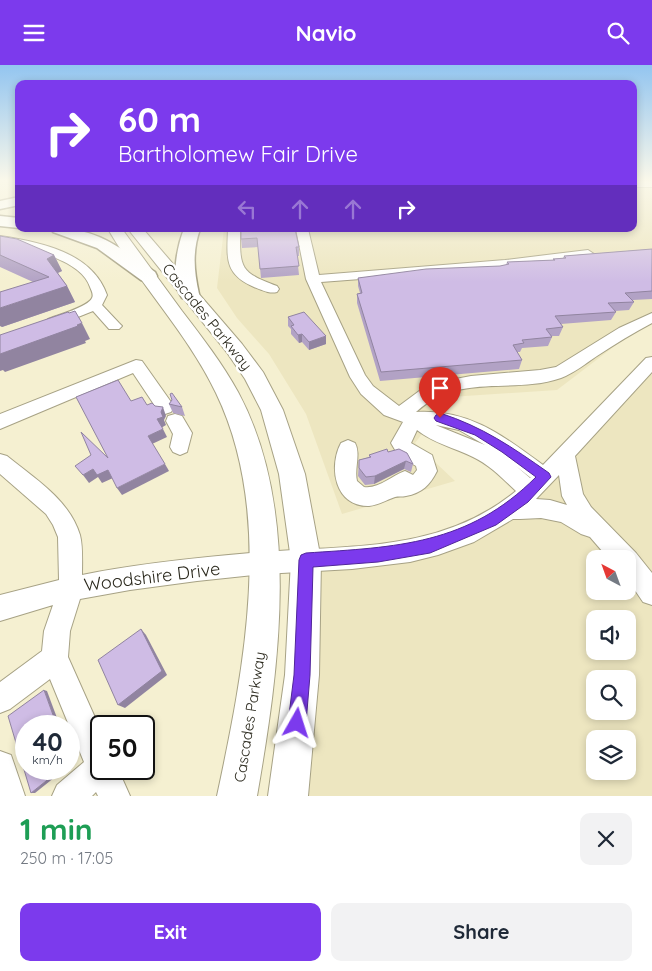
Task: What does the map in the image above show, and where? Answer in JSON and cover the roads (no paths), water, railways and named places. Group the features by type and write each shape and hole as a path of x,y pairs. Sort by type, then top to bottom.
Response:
{"highway":[{"path":"0,221 15,223"},
{"path":"68,232 103,244 148,276"},
{"path":"190,294 183,264 187,241 191,232"}],"main road":[{"name":"Cascades Parkway","path":"117,232 207,358 233,405 246,443 257,490 261,517 263,619 260,661 237,796"},
{"name":"Cascades Parkway","path":"138,232 235,349 254,377 272,410 292,474 306,560 302,675 288,796"}],"street":[{"path":"234,232 233,256 235,268 246,277 272,289"},
{"path":"303,232 313,279 362,383 382,404 431,431 482,452 538,484"},
{"path":"0,240 46,250 78,265 90,275 100,290 98,301 92,306 43,325"},
{"path":"313,279 505,264 603,253"},
{"path":"92,306 100,309 114,326"},
{"path":"348,448 346,478 352,491 359,495 373,497 427,471 426,464 422,459 405,450 400,443 408,417 427,393 453,385 554,375 624,331 652,317"},
{"path":"0,422 136,365 183,433 180,447"},
{"name":"Woodshire Drive","path":"0,608 36,596 108,580 263,563 378,555 430,547 475,529 508,510 538,484 649,369"},
{"path":"564,455 572,497 583,514 617,550"},
{"path":"0,462 54,507 63,521 70,548 71,588 57,631 55,658 90,739"},
{"path":"508,510 549,508 574,516 605,537"},
{"path":"636,572 652,593"},
{"path":"0,699 55,658"},
{"path":"0,766 9,796"},
{"path":"68,796 90,777"},
{"path":"107,780 114,796"}]}
